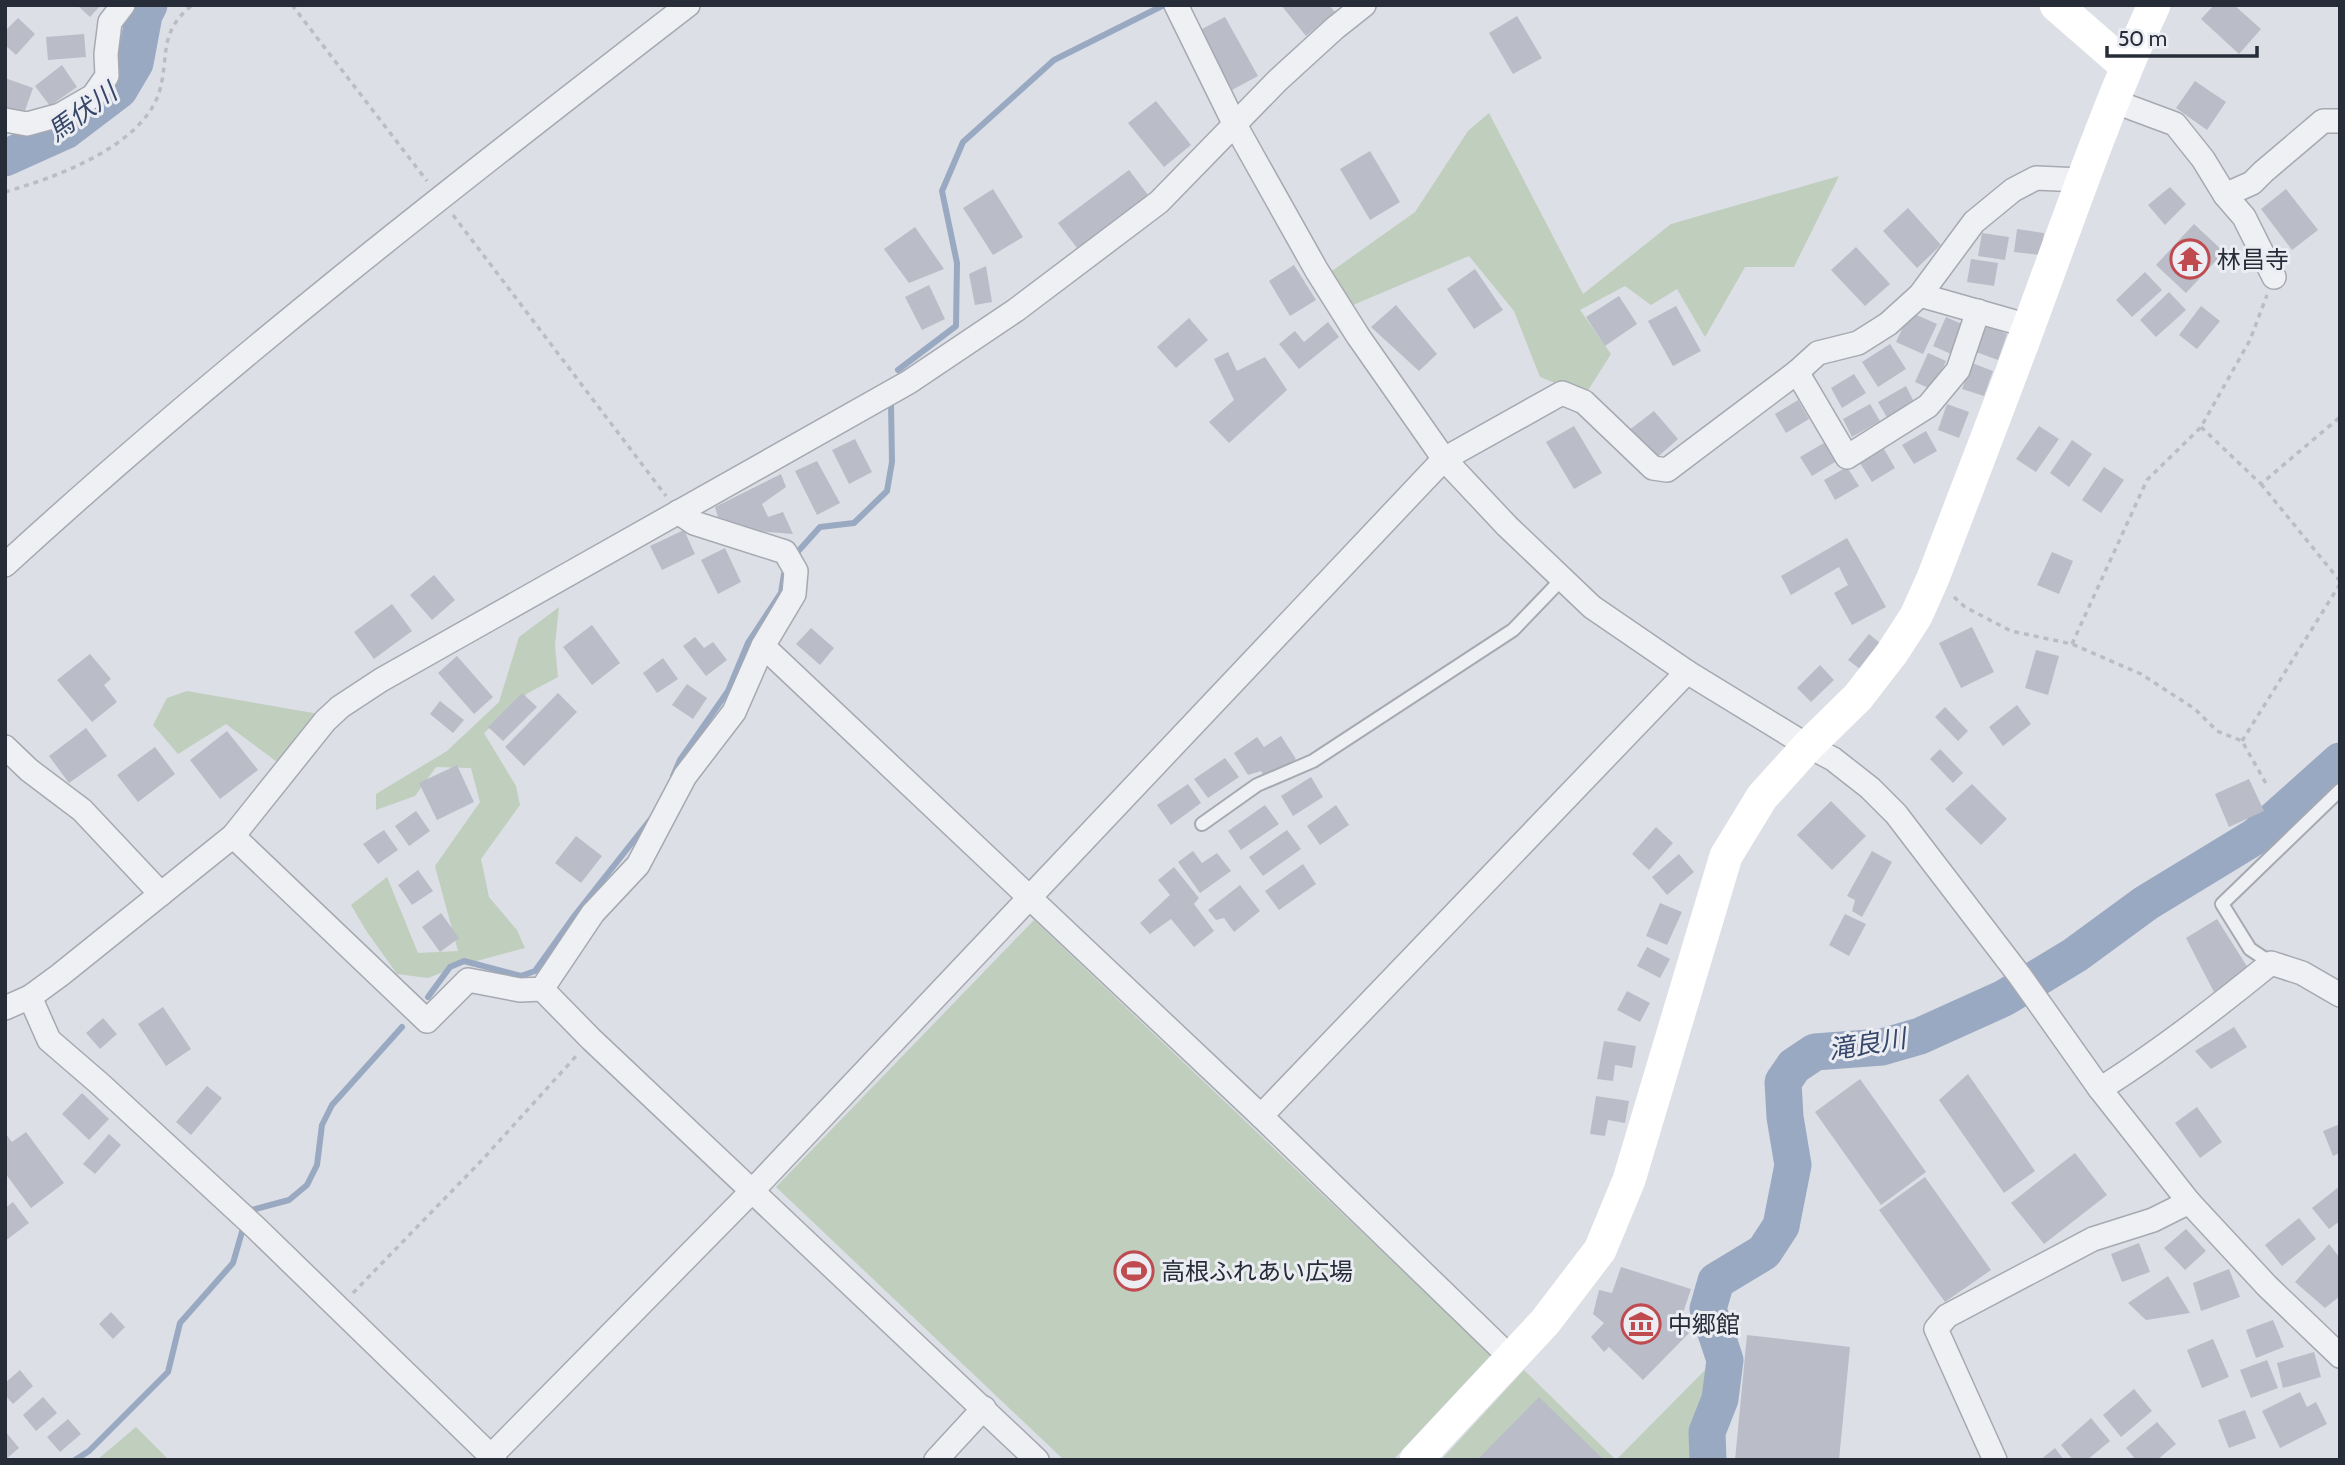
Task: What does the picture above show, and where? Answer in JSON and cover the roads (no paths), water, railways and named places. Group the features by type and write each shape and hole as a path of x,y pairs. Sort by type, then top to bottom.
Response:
{"street":[{"path":"5,120 27,124 60,115 93,96 107,76 106,54 110,22 122,5"},
{"path":"5,565 102,477 439,197 688,5"},
{"path":"5,1008 30,997 233,836 325,721 340,707 381,680 909,382 1016,310 1159,202 1234,123 1335,28 1364,5"},
{"path":"2056,5 2126,66"},
{"path":"1416,1460 1545,1322 1600,1250 1629,1180 1726,856 1762,797 1808,746 1858,697 1916,617 2029,327 2081,180 2126,66 2154,5"},
{"path":"1179,13 1234,123 1317,271 1358,336 1444,459 1507,526 1592,607 1687,672 1842,766 1870,788 1896,814 2039,1001 2100,1089 2189,1202 2267,1286 2340,1356"},
{"path":"2113,102 2175,124 2203,159 2225,195 2244,217 2274,277"},
{"path":"2225,195 2252,183 2323,121 2340,121"},
{"path":"30,997 49,1040 246,1220 493,1458 753,1190 1444,459 1562,393 1584,402 1653,468 1667,470 1797,372 1818,353 1858,343 1888,324 1920,295 1974,222 2014,190 2036,178 2081,180"},
{"path":"1920,295 2029,327"},
{"path":"1797,372 1847,457 1928,406 1958,370 1978,311"},
{"path":"542,989 593,913 638,865 685,776 733,712 763,646 794,594 790,561 694,523 678,512"},
{"path":"763,646 1261,1116 1511,1359"},
{"path":"1261,1116 1687,672"},
{"path":"5,747 29,770 82,810 160,894"},
{"path":"233,836 427,1021 468,980 520,990 542,989 1037,1460"},
{"path":"2100,1089 2151,1058 2271,963 2302,973 2340,995"},
{"path":"1995,1460 1936,1329 1947,1316 2093,1239 2153,1220 2189,1202"},
{"path":"936,1460 984,1408"}],"lane":[{"path":"1202,824 1257,786 1313,761 1513,630 1562,579"},
{"path":"2271,963 2250,949 2222,904 2340,790"}],"waterway":[{"name":"馬伏川","path":"5,158 65,131 119,90 135,63 144,15 149,5"},
{"path":"898,370 956,326 957,263 942,191 963,142 1054,60 1164,5"},
{"path":"793,557 820,527 854,523 887,491 892,462 891,404"},
{"path":"673,776 680,760 728,691 748,643 781,593 788,566"},
{"name":"滝良川","path":"1708,1460 1707,1432 1720,1399 1725,1360 1708,1309 1716,1281 1764,1252 1781,1226 1793,1165 1785,1117 1783,1082 1794,1066 1815,1052 1882,1047 1920,1036 2004,998 2075,955 2146,903 2256,836 2340,761"},
{"path":"428,997 450,967 464,961 521,976 535,971 575,915 650,820"},
{"path":"248,1211 289,1200 307,1185 317,1165 322,1125 332,1105 402,1027"},
{"path":"75,1460 89,1451 168,1372 180,1323 233,1263 244,1225"}],"place":[{"name":"林昌寺","path":"2190,259"},
{"name":"高根ふれあい広場","path":"1134,1271"},
{"name":"中郷館","path":"1641,1324"}]}
